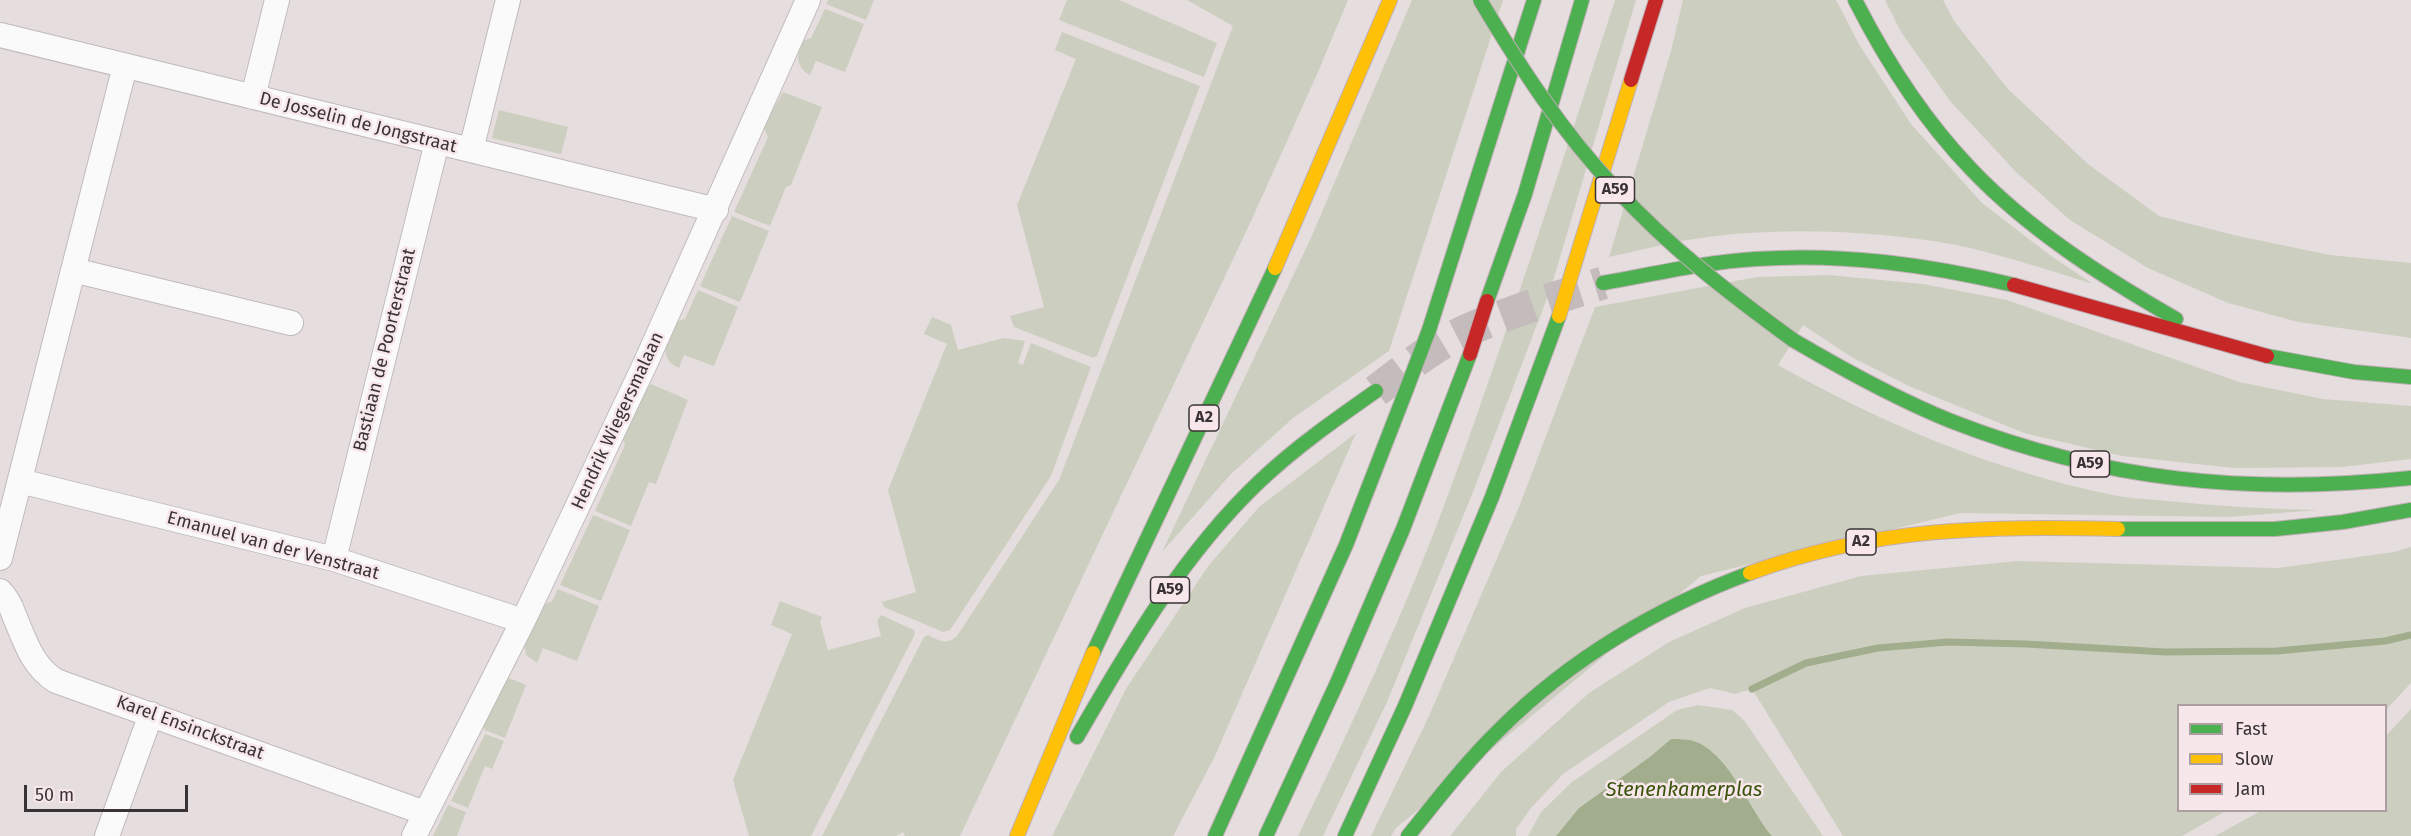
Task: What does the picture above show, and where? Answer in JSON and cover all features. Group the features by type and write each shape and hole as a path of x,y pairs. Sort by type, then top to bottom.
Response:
{"highway":[{"name":"A2","path":"1019,836 1088,664 1291,235 1390,0"},
{"name":"A59","path":"1480,0 1505,45 1543,103 1619,195 1690,263 1739,303 1793,340 1850,374 1952,421 2019,445 2117,470 2231,484 2382,482 2411,478"},
{"path":"1215,836 1346,545 1407,388 1429,330 1534,0"},
{"path":"1266,836 1337,683 1403,529 1470,354 1525,194 1582,0"},
{"path":"1345,836 1405,706 1492,496 1559,316 1656,0"},
{"path":"1855,0 1878,44 1924,113 1988,186 2055,242 2131,294 2222,345"},
{"path":"1603,283 1757,259 1839,258 1884,261 1971,275 2222,345 2314,366 2348,372 2411,377"},
{"name":"A59","path":"1019,836 1112,675 1201,544 1245,495 1301,445 1376,391"},
{"name":"A2","path":"1408,836 1463,766 1515,715 1561,677 1631,629 1708,590 1780,562 1875,538 1961,529 2231,531 2312,526 2411,510"}],"street":[{"path":"253,97 277,0"},
{"path":"471,150 508,0"},
{"name":"Hendrik Wiegersmalaan","path":"414,836 523,621 716,210 808,0"},
{"name":"De Josselin de Jongstraat","path":"0,35 716,210"},
{"path":"0,558 125,66"},
{"name":"Bastiaan de Poorterstraat","path":"334,559 437,142"},
{"path":"73,270 291,323"},
{"name":"Emanuel van der Venstraat","path":"20,481 334,559 523,621"},
{"name":"Karel Ensinckstraat","path":"0,591 8,601 33,659 42,672 56,681 426,813"},
{"path":"108,836 151,714"}],"shaded area":[{"path":"828,0 874,0 866,20 826,4"},
{"path":"1067,0 1119,0 1217,43 1204,77 1059,20"},
{"path":"1187,0 1348,0 1252,219 960,836 905,836 903,832 896,836 822,836 924,637 928,635 947,641 957,636 1059,480 1233,26"},
{"path":"1412,0 1503,0 1389,351 1293,418 1231,474 1162,552 1310,240"},
{"path":"1615,0 1636,0 1551,288 1473,492 1387,702 1323,836 1298,836 1396,625 1448,495 1513,310"},
{"path":"1683,0 1836,0 1860,46 1911,124 1982,203 2051,256 2093,284 1947,243 1895,236 1832,232 1769,232 1707,237 1609,257 1671,51"},
{"path":"1885,0 1943,0 1954,21 2008,89 2088,164 2159,216 2238,236 2330,255 2411,263 2411,338 2298,322 2228,303 2148,268 2070,220 2016,172 1950,101 1901,32"},
{"path":"825,9 864,24 845,72 816,61 810,75 800,65 799,51 802,41 811,38"},
{"path":"1062,32 1200,86 1097,356 1093,358 1014,327 1010,316 1044,307 1017,205 1076,59 1055,50"},
{"path":"783,92 822,107 791,185 786,187 770,226 734,212 768,137 763,127"},
{"path":"499,110 568,127 561,154 492,138"},
{"path":"732,216 769,231 740,302 700,286"},
{"path":"1829,275 1923,284 2007,300 2239,382 2323,399 2411,406 2411,459 2342,467 2234,468 2122,456 2024,433 1911,387 1853,358 1803,325 1778,365 1899,426 1983,459 2069,485 2120,496 2224,506 2318,510 2229,517 1960,513 1701,576 1396,828 1391,836 1371,836 1429,716 1519,507 1595,307 1757,277"},
{"path":"698,290 738,307 714,366 684,355 679,368 668,359 667,341 676,322 685,319"},
{"path":"932,317 951,325 958,350 1004,338 1025,341 1018,363 1023,365 1031,343 1091,367 1051,476 950,630 943,632 884,607 882,602 916,592 888,490 947,344 924,334"},
{"path":"651,384 688,400 656,484 649,482 631,526 595,511 625,445 622,437 645,390"},
{"path":"1356,433 1214,758 1173,836 1052,836 1127,687 1209,565 1259,507"},
{"path":"593,515 630,530 601,601 560,585"},
{"path":"2411,547 2411,683 2387,709 2387,704 2177,704 2177,812 2224,812 2182,836 1843,836 1752,689 1735,694 1710,688 1669,702 1563,774 1531,808 1516,829 1516,836 1450,836 1501,772 1589,693 1669,642 1745,608 1861,576 2018,561 2278,568 2394,552"},
{"path":"558,589 599,606 577,661 543,648 537,663 526,655 524,642 542,605 552,601"},
{"path":"780,601 822,617 820,622 828,650 881,636 877,621 881,615 914,630 915,634 811,836 749,836 733,780 792,634 771,625"},
{"path":"509,678 526,685 505,738 485,730 482,724 505,680"},
{"path":"1698,705 1732,710 1744,720 1823,836 1772,836 1713,752 1671,739 1579,808 1556,836 1528,836 1541,812 1572,782 1677,710"},
{"path":"2411,709 2411,836 2215,836 2259,812 2387,812 2387,735"},
{"path":"485,734 504,741 492,769 485,766 468,808 451,801"},
{"path":"448,805 466,812 457,836 433,836"}],"water":[{"name":"Stenenkamerplas","path":"1671,739 1689,740 1703,745 1715,754 1736,781 1772,836 1556,836 1579,808"}],"waterway":[{"path":"1752,689 1806,663 1878,648 1948,642 2165,652 2277,651 2385,641 2411,635"}],"tunnel":[{"path":"1376,391 1444,342 1456,336 1518,310 1603,283"}],"traffic: fast":[{"path":"1480,0 1560,122 1616,189 1657,231 1701,269 1793,340"},
{"path":"1429,330 1534,0"},
{"path":"1487,301 1525,194 1582,0"},
{"path":"1855,0 1879,45 1921,110 1954,150 1993,191 2068,251 2176,319"},
{"path":"1603,283 1718,263 1821,258 1918,266 2014,285"},
{"path":"1093,653 1275,268"},
{"path":"1345,836 1405,706 1492,497 1559,316"},
{"path":"1407,388 1429,330"},
{"path":"1793,340 1870,384 1951,421 2064,458 2121,470 2234,483 2292,485 2411,478"},
{"path":"1266,836 1337,683 1403,529 1470,354"},
{"path":"2267,356 2354,372 2411,377"},
{"path":"1215,836 1346,545 1407,388"},
{"path":"1077,737 1160,602 1182,570 1232,509 1260,481 1316,434 1376,391"},
{"path":"2118,529 2275,529 2343,522 2411,510"},
{"path":"1408,836 1452,781 1488,742 1527,704 1556,680 1586,658 1649,619 1750,573"}],"traffic: slow":[{"path":"1275,268 1390,0"},
{"path":"1573,269 1631,80"},
{"path":"1559,316 1573,269"},
{"path":"1750,573 1842,546 1887,538 1977,529 2118,529"},
{"path":"1017,836 1093,653"}],"traffic: jam":[{"path":"1631,80 1656,0"},
{"path":"2014,285 2267,356"},
{"path":"1470,354 1487,301"}]}
